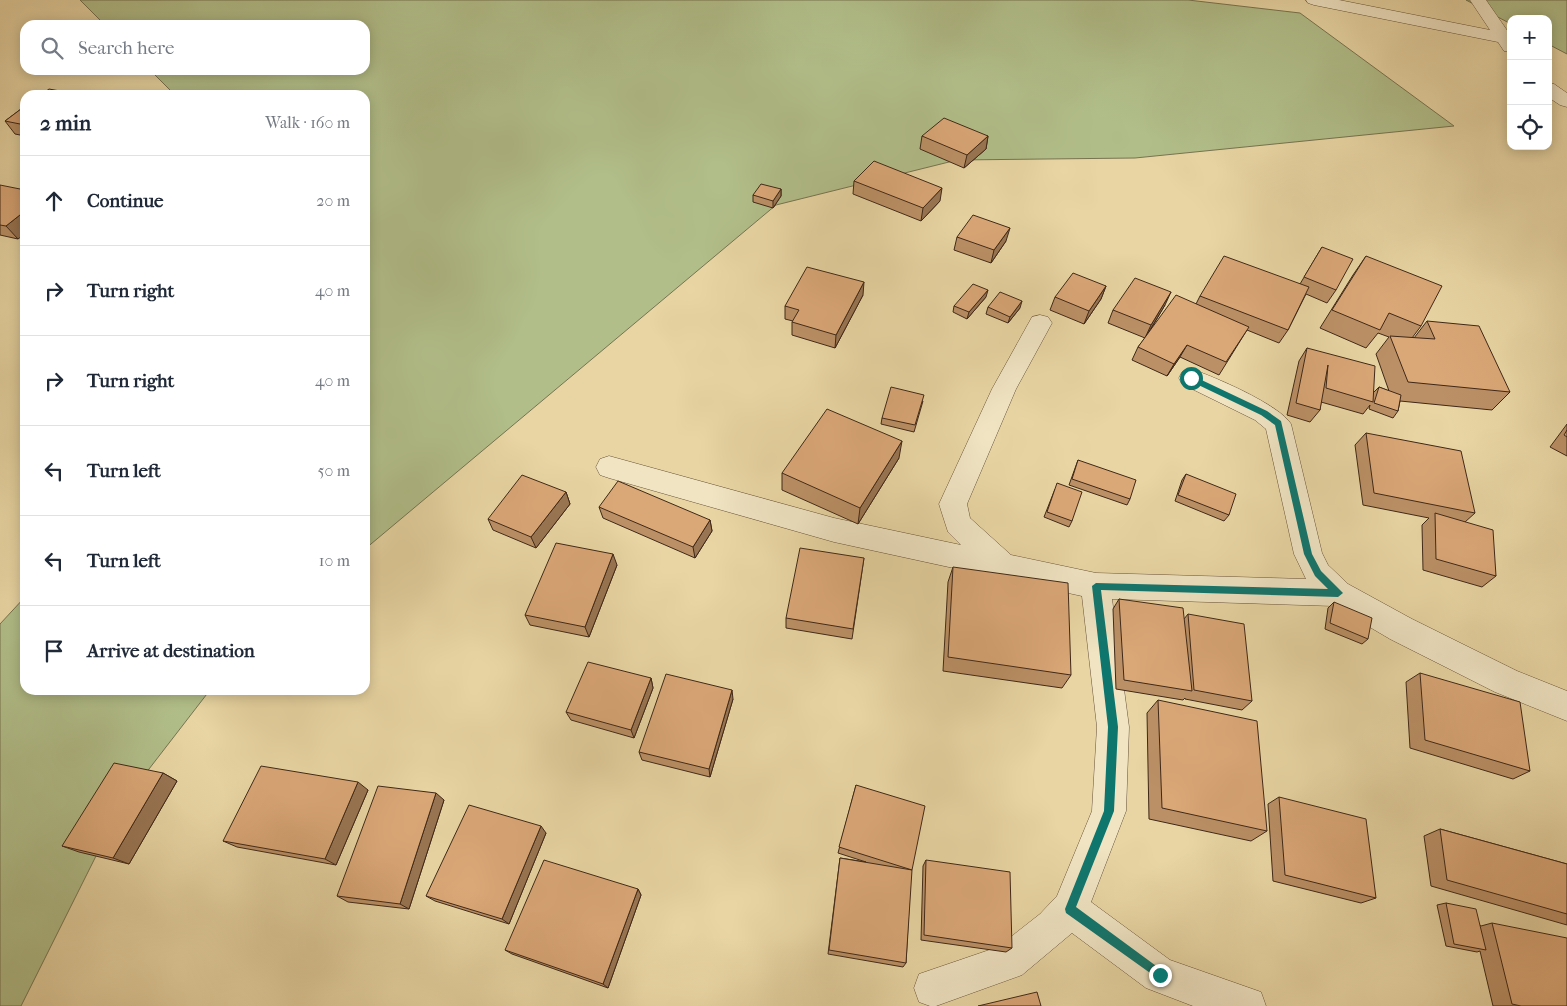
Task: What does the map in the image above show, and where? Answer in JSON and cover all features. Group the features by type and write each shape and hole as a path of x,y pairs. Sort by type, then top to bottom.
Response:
{"street":[{"path":"1314,0 1507,43"},
{"path":"1478,0 1507,43"},
{"path":"1552,91 1567,102"},
{"path":"1006,568 958,524 953,504 1004,389 1040,323"},
{"path":"1191,378 1264,413 1278,424 1308,554 1318,574 1338,593 1401,629 1506,682 1567,706"},
{"path":"609,467 834,530 1096,586 1338,593"},
{"path":"933,988 1009,962 1053,927 1070,909 1109,811 1113,727 1096,586"},
{"path":"1070,909 1160,975 1247,1006"}],"green space":[{"path":"80,0 1188,0 1300,13 1454,126 1135,158 957,160 776,205 370,545 370,90 170,90 155,75 370,75 370,20 100,20"},
{"path":"1466,0 1567,0 1567,54 1552,46 1552,15 1507,15 1507,22"},
{"path":"20,602 20,695 206,695 122,804 21,1006 0,1006 0,624"}],"building":[{"path":"20,110 20,124 5,121"},
{"path":"944,118 988,136 967,155 922,136"},
{"path":"874,161 942,188 923,208 854,181"},
{"path":"761,184 781,189 773,201 753,195"},
{"path":"0,185 20,189 20,215 6,226 0,225"},
{"path":"973,215 1010,228 994,250 957,237"},
{"path":"1322,247 1353,259 1336,290 1304,277"},
{"path":"1224,256 1309,287 1288,330 1200,296"},
{"path":"1366,256 1442,286 1421,326 1389,313 1380,330 1332,310"},
{"path":"807,267 864,282 836,335 792,322 799,310 785,306"},
{"path":"1073,273 1106,286 1089,311 1055,297"},
{"path":"1135,278 1171,292 1151,325 1113,310"},
{"path":"973,284 988,290 969,312 954,306"},
{"path":"1000,292 1022,301 1010,317 988,307"},
{"path":"1176,295 1249,327 1226,362 1187,345 1174,364 1138,347"},
{"path":"1427,321 1479,326 1510,392 1408,382 1390,336 1435,339"},
{"path":"1307,348 1375,366 1373,402 1326,388 1328,365 1320,410 1296,403"},
{"path":"891,387 924,395 915,425 882,418"},
{"path":"1379,387 1401,395 1398,411 1374,403"},
{"path":"827,409 902,441 860,508 782,473"},
{"path":"1366,433 1461,451 1475,513 1374,493"},
{"path":"1078,460 1136,480 1130,499 1072,479"},
{"path":"1186,474 1236,494 1229,515 1178,495"},
{"path":"522,475 566,492 531,537 488,519"},
{"path":"618,481 710,520 693,547 599,507"},
{"path":"1057,483 1082,492 1072,521 1047,512"},
{"path":"1435,513 1493,530 1496,576 1436,559"},
{"path":"556,543 613,554 585,627 525,615"},
{"path":"800,548 864,558 853,629 786,618"},
{"path":"953,567 1068,583 1071,675 948,657"},
{"path":"1119,599 1183,608 1192,691 1124,680"},
{"path":"1334,602 1372,618 1368,639 1330,623"},
{"path":"1188,614 1244,624 1252,701 1194,690"},
{"path":"588,662 651,678 631,730 566,712"},
{"path":"1420,673 1520,702 1530,771 1425,740"},
{"path":"666,674 732,690 709,769 639,752"},
{"path":"1158,700 1257,721 1267,831 1162,808"},
{"path":"114,763 163,773 113,858 62,846"},
{"path":"261,766 358,782 325,859 223,841"},
{"path":"856,785 925,806 912,870 839,847"},
{"path":"378,786 436,793 400,904 337,896"},
{"path":"1279,797 1366,819 1376,898 1285,875"},
{"path":"469,805 541,826 502,919 426,896"},
{"path":"1440,829 1567,864 1567,914 1447,880"},
{"path":"840,858 912,870 906,963 829,950"},
{"path":"544,860 638,889 603,984 505,950"},
{"path":"926,860 1010,872 1012,948 924,935"},
{"path":"1446,903 1476,909 1486,950 1454,944"},
{"path":"1492,923 1567,938 1567,1006 1521,1006 1512,1004"},
{"path":"1037,992 1041,1006 978,1006"}],"route":[{"path":"1160,975 1070,909 1109,811 1113,727 1096,586 1338,593 1318,574 1308,554 1278,424 1264,413 1191,378"}]}
